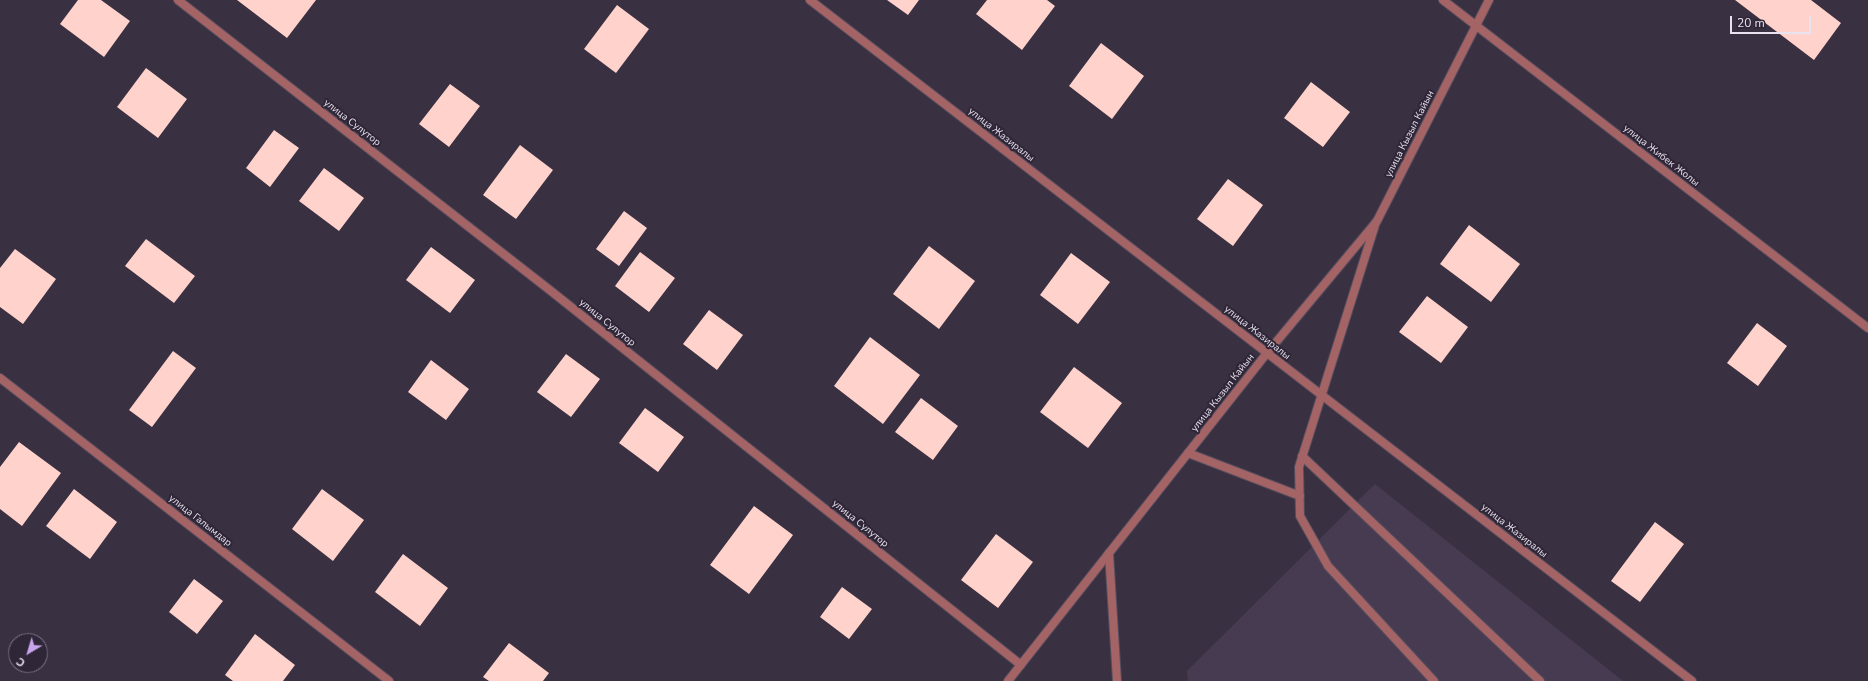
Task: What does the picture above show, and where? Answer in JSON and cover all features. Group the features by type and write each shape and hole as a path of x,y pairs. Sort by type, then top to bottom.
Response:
{"street":[{"name":"улица Сулутор","path":"178,0 551,291 1021,665"},
{"name":"улица Жазиралы","path":"810,0 1692,681"},
{"name":"улица Жибек Жолы","path":"1443,0 1868,328"},
{"name":"улица Кызыл Кайын","path":"1008,681 1267,353 1377,221 1489,0"},
{"path":"1377,221 1298,467 1300,516 1328,566 1434,681"},
{"name":"улица Галымдар","path":"0,378 389,681"},
{"path":"1188,453 1300,496"},
{"path":"1302,456 1540,681"},
{"path":"1109,553 1117,681"}],"shaded area":[{"path":"1375,484 1623,681 1188,681 1187,671"}],"building":[{"path":"78,0 101,0 130,21 104,57 60,24"},
{"path":"237,0 316,0 287,38"},
{"path":"887,0 919,0 908,15"},
{"path":"987,0 1047,0 1055,6 1022,50 976,14"},
{"path":"1735,0 1811,0 1841,23 1814,60"},
{"path":"617,5 649,29 616,73 584,49"},
{"path":"1101,43 1144,76 1112,119 1069,86"},
{"path":"146,68 187,99 158,138 117,107"},
{"path":"1311,82 1350,112 1323,147 1284,118"},
{"path":"450,84 480,106 449,147 419,124"},
{"path":"274,130 299,148 270,187 246,168"},
{"path":"520,145 553,170 516,219 483,195"},
{"path":"324,168 364,198 339,231 299,201"},
{"path":"1228,179 1263,205 1233,246 1197,219"},
{"path":"624,211 647,228 619,266 596,249"},
{"path":"1469,225 1520,264 1491,302 1440,264"},
{"path":"146,239 195,276 174,303 125,266"},
{"path":"929,246 975,281 939,329 893,294"},
{"path":"431,247 475,280 450,313 406,280"},
{"path":"15,249 56,279 23,324 0,307 0,268"},
{"path":"640,252 675,278 649,312 615,286"},
{"path":"1071,253 1110,282 1078,324 1040,295"},
{"path":"1427,296 1468,327 1441,363 1399,332"},
{"path":"709,310 743,335 717,370 683,344"},
{"path":"1757,323 1787,346 1758,386 1727,363"},
{"path":"870,337 920,375 883,424 834,386"},
{"path":"173,351 196,368 152,427 129,410"},
{"path":"566,354 600,379 571,417 537,392"},
{"path":"431,360 469,389 446,420 408,392"},
{"path":"1074,367 1122,403 1088,448 1040,412"},
{"path":"921,398 958,426 933,460 895,432"},
{"path":"645,408 684,437 658,472 619,443"},
{"path":"19,442 61,473 22,526 0,509 0,467"},
{"path":"74,489 117,522 90,559 46,526"},
{"path":"322,489 364,520 333,561 292,529"},
{"path":"754,506 793,535 749,594 710,565"},
{"path":"1655,522 1684,544 1640,602 1611,581"},
{"path":"996,534 1033,562 998,608 961,580"},
{"path":"403,554 448,588 420,626 375,592"},
{"path":"194,579 223,601 197,634 169,612"},
{"path":"842,587 872,609 849,639 820,617"},
{"path":"255,634 295,665 283,681 233,681 225,675"},
{"path":"509,643 549,673 543,681 489,681 483,677"}]}
